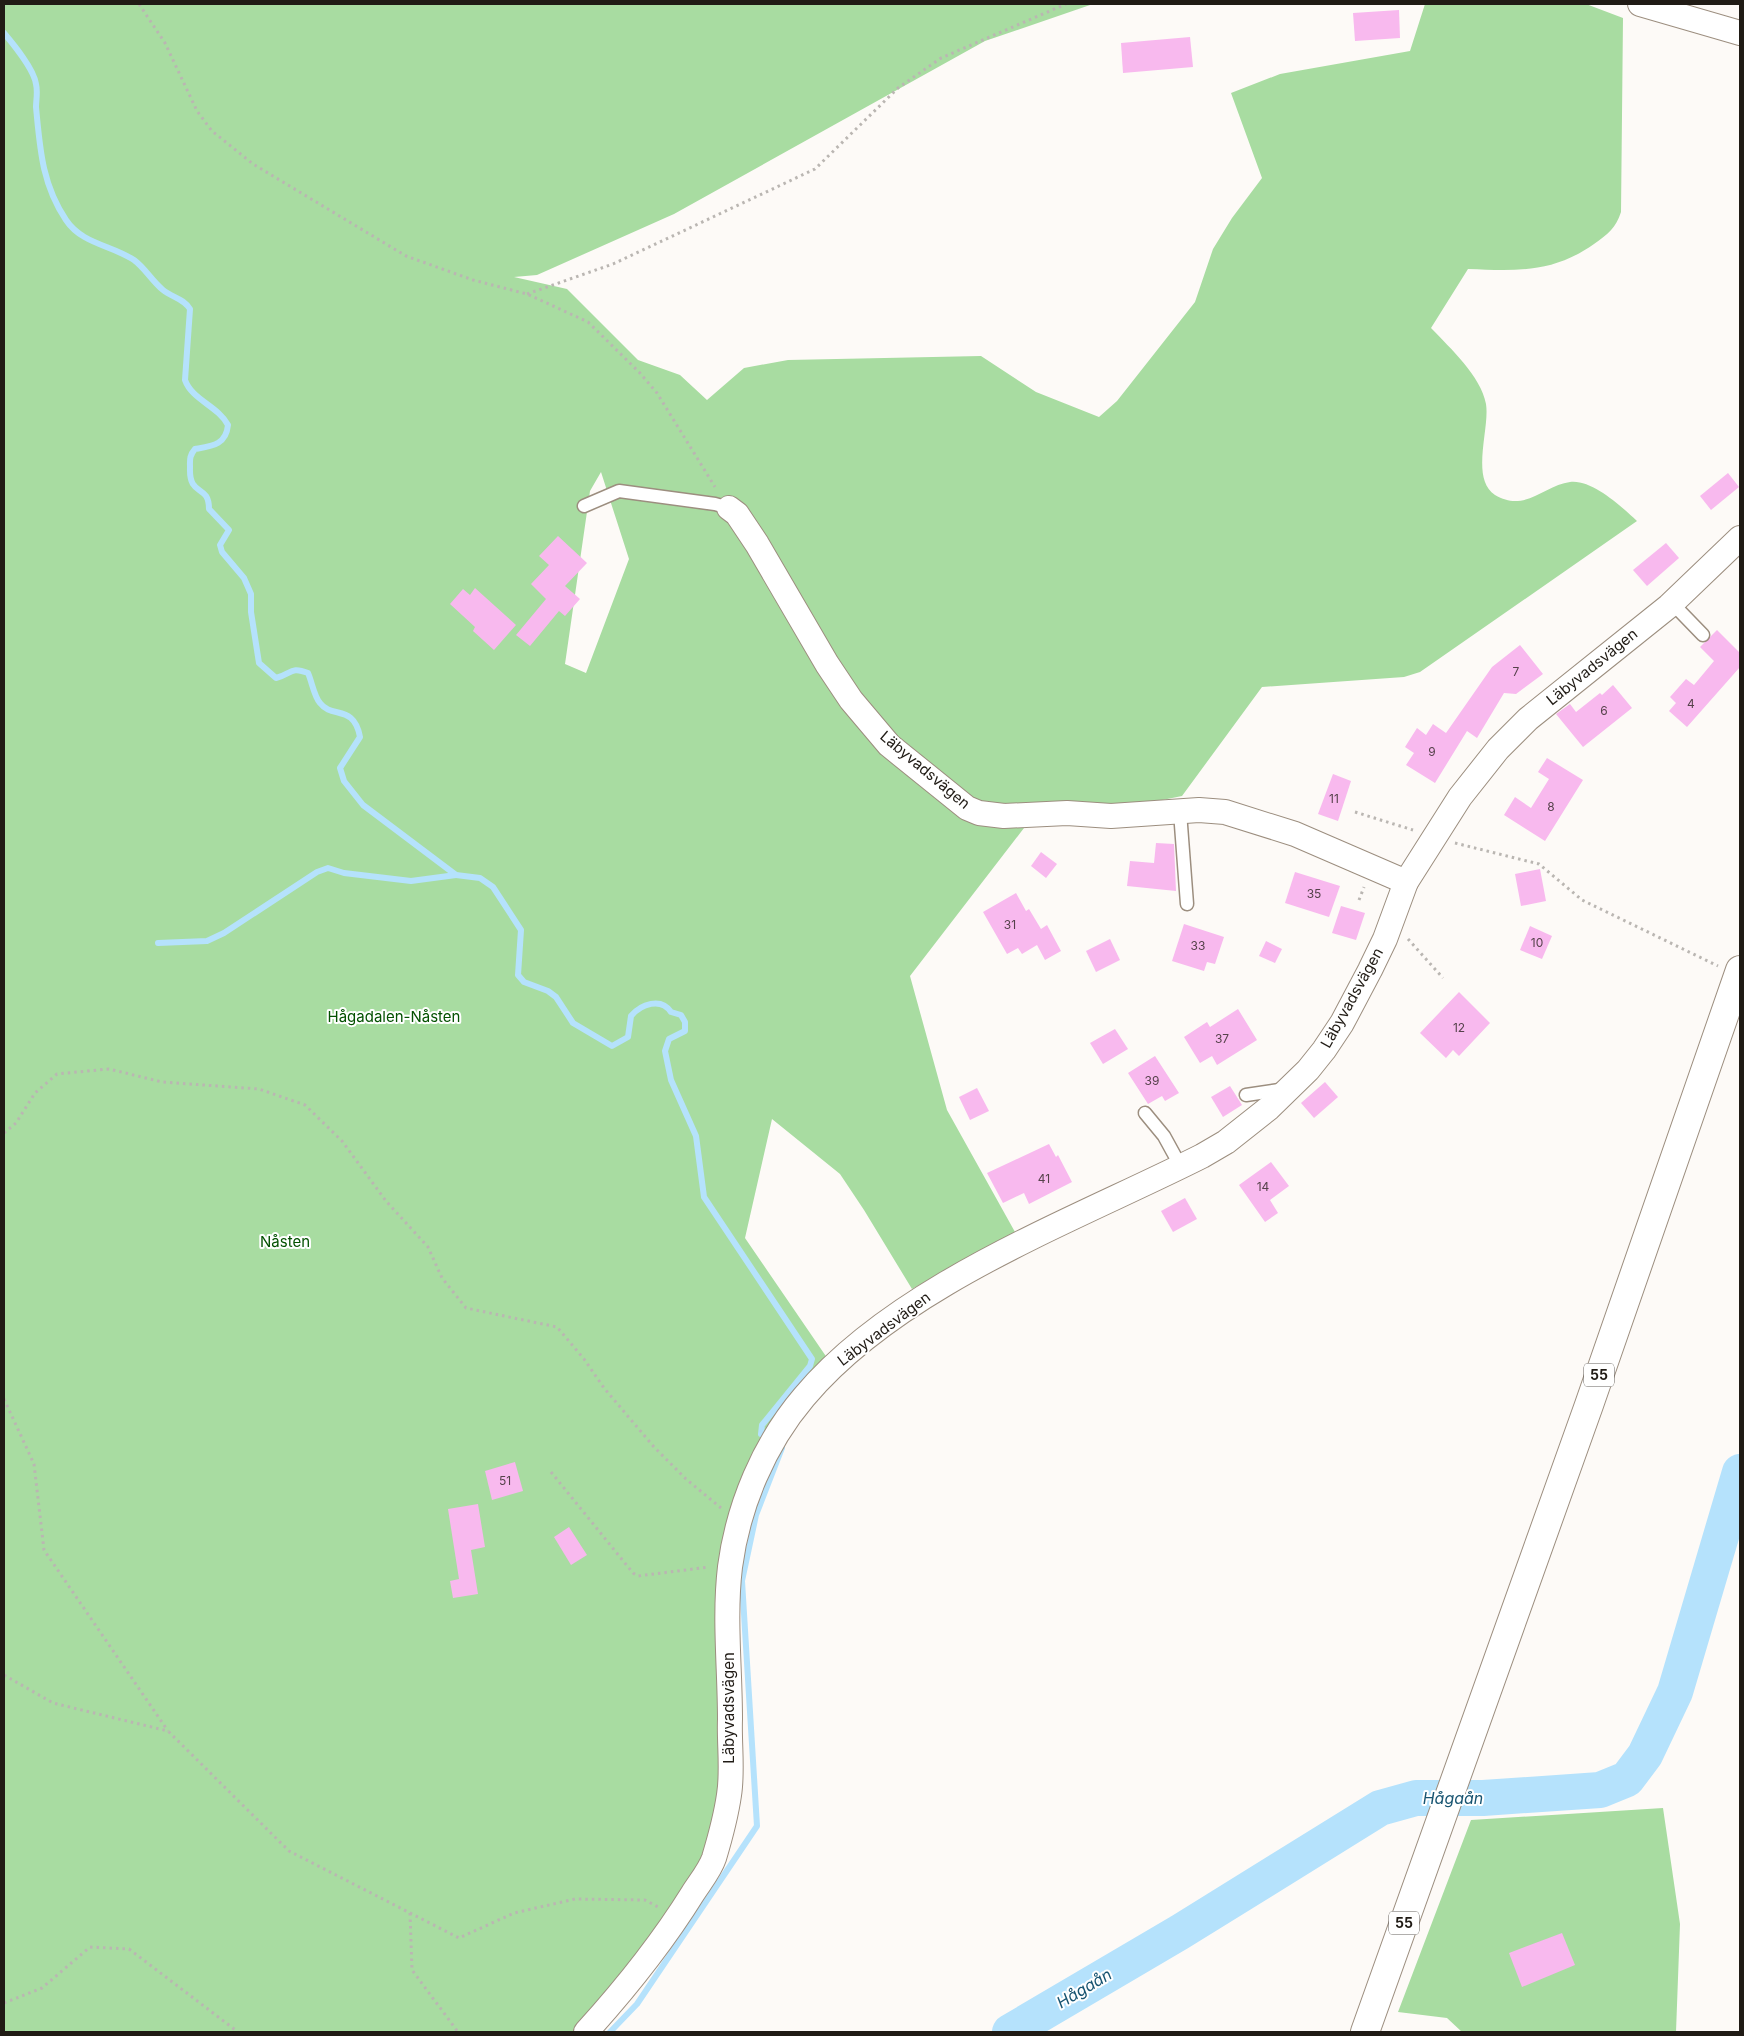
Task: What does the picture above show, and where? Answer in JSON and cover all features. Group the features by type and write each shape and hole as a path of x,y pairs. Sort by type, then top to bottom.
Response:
{"main road":[{"name":"55","path":"1365,2032 1589,1405 1739,973"}],"street":[{"path":"1640,4 1740,33"},
{"name":"Läbyvadsvägen","path":"729,508 737,514 757,544 827,664 851,700 889,745 967,808 979,813 1004,816 1067,813 1111,816 1213,810 1295,834 1406,882"},
{"name":"Läbyvadsvägen","path":"586,2032 619,1996 678,1918 713,1862 729,1794 728,1592 731,1564 738,1523 753,1483 775,1436 816,1384 865,1339 958,1277 1218,1147 1248,1126 1291,1088 1324,1050 1342,1023 1385,939 1406,882 1465,790 1514,733 1672,603 1740,538"}],"lane":[{"path":"584,506 619,491 715,504 729,508"},
{"path":"1672,603 1703,635"},
{"path":"1180,812 1187,904"},
{"path":"1246,1095 1291,1088"},
{"path":"1146,1113 1164,1136 1181,1167"}],"path":[{"path":"139,4 164,43 197,111 212,131 253,164 406,256 473,280 527,294 588,322 639,372 657,393 703,470 729,508"},
{"path":"527,294 613,264 815,169 898,88 941,58 1066,4"},
{"path":"1356,812 1434,837 1539,864 1582,900 1739,973"},
{"path":"1394,913 1406,937 1443,978"},
{"path":"4,1133 16,1123 36,1093 57,1074 109,1068 162,1082 259,1088 305,1105 342,1141 386,1201 428,1247 442,1278 466,1308 557,1327 584,1359 604,1388 654,1447 686,1479 738,1523"},
{"path":"4,1399 34,1464 44,1550 168,1731 289,1850 460,1938 514,1913 575,1899 645,1900 678,1918"},
{"path":"551,1472 633,1573 638,1576 731,1564"},
{"path":"4,1674 53,1702 168,1731"},
{"path":"410,1913 412,1970 457,2032"},
{"path":"4,2003 42,1988 90,1947 129,1949 238,2032"}],"green space":[{"name":"Hågadalen-Nåsten","path":"4,4 1093,4 985,41 674,214 537,275 514,277 567,289 638,360 680,375 707,400 744,368 788,360 981,356 1036,392 1099,417 1117,401 1195,302 1213,249 1232,218 1262,178 1231,93 1280,74 1410,51 1425,4 1586,4 1623,18 1621,212 1614,227 1594,244 1579,253 1549,265 1519,270 1468,269 1431,328 1464,363 1483,394 1487,414 1482,466 1488,487 1495,495 1506,500 1525,500 1561,484 1579,482 1597,489 1606,495 1637,521 1420,672 1404,677 1262,687 1182,796 1024,828 910,976 947,1110 1015,1232 912,1289 840,1174 772,1119 745,1238 834,1368 783,1427 743,1526 727,1825 592,2032 4,2032","holes":["601,472 629,559 586,673 565,664 590,491"]},
{"path":"1663,1808 1680,1924 1676,2032 1462,2032 1447,2018 1398,2012 1471,1820"}],"building":[{"path":"1399,10 1400,38 1355,41 1353,13"},
{"path":"1190,37 1193,67 1123,73 1121,43"},
{"path":"1728,473 1739,487 1711,510 1700,496"},
{"path":"558,536 587,563 565,586 580,599 565,616 559,611 530,646 516,635 546,599 531,584 549,565 539,556"},
{"path":"1666,543 1679,558 1647,586 1633,570"},
{"path":"475,588 516,625 494,650 473,631 475,627 450,604 463,589 470,595"},
{"path":"1717,630 1740,653 1740,667 1687,727 1669,711 1676,703 1670,697 1686,679 1694,685 1714,661 1700,647"},
{"path":"1520,645 1543,674 1516,694 1504,693 1477,738 1467,731 1435,783 1406,765 1414,753 1405,747 1417,728 1426,735 1433,724 1446,733 1492,667"},
{"path":"1613,685 1632,708 1583,747 1556,714 1570,704 1576,712 1600,693 1602,695"},
{"path":"1547,758 1583,780 1545,841 1504,815 1515,797 1531,808 1549,779 1538,772"},
{"path":"1333,774 1351,781 1338,821 1318,814"},
{"path":"1156,843 1174,844 1176,891 1127,886 1130,861 1154,863"},
{"path":"1041,852 1057,864 1046,878 1031,866"},
{"path":"1540,869 1546,901 1521,906 1515,874"},
{"path":"1295,872 1340,886 1329,917 1285,903"},
{"path":"1016,893 1026,911 1029,909 1041,929 1047,925 1061,951 1045,960 1037,945 1022,954 1018,948 1007,954 983,912"},
{"path":"1341,906 1365,913 1356,940 1332,933"},
{"path":"1184,924 1224,937 1215,964 1207,962 1204,971 1172,961"},
{"path":"1530,926 1552,936 1542,959 1520,950"},
{"path":"1110,939 1120,960 1096,972 1086,951"},
{"path":"1266,941 1282,949 1275,963 1259,956"},
{"path":"1459,992 1490,1023 1459,1056 1453,1050 1446,1058 1420,1033"},
{"path":"1238,1009 1257,1040 1217,1065 1212,1056 1200,1063 1184,1037 1207,1022 1210,1027"},
{"path":"1115,1029 1128,1049 1103,1064 1090,1043"},
{"path":"1155,1056 1179,1093 1165,1101 1162,1096 1148,1104 1128,1073"},
{"path":"1325,1082 1338,1097 1314,1118 1301,1103"},
{"path":"1230,1086 1242,1105 1223,1117 1211,1097"},
{"path":"977,1088 989,1111 970,1120 959,1097"},
{"path":"1049,1144 1056,1157 1058,1155 1072,1182 1029,1204 1024,1193 1003,1203 987,1173"},
{"path":"1271,1162 1289,1186 1270,1200 1278,1213 1265,1222 1239,1185"},
{"path":"1185,1198 1197,1219 1173,1232 1161,1211"},
{"path":"515,1462 523,1491 492,1500 485,1471"},
{"path":"478,1504 485,1547 471,1550 478,1594 453,1598 450,1581 459,1579 448,1509"},
{"path":"569,1527 587,1555 571,1565 554,1537"},
{"path":"1562,1933 1575,1965 1522,1987 1509,1953"}],"waterway":[{"path":"4,33 32,71 37,90 37,122 47,180 58,207 66,220 88,239 134,260 155,283 167,293 181,300 190,309 185,380 193,393 224,418 228,425 227,432 221,441 193,451 190,460 191,477 196,487 206,496 209,509 229,530 220,545 222,552 244,578 251,594 251,612 259,663 276,678 294,670 308,673 320,703 325,708 348,716 353,720 360,737 340,768 344,781 363,805 456,875 480,878 493,887 521,930 518,975 524,982 548,991 556,997 573,1023 612,1046 628,1037 631,1016 640,1008 651,1004 667,1007 671,1012 681,1015 685,1022 685,1031 669,1039 665,1051 671,1080 696,1136 704,1197 812,1359 810,1366 762,1425 761,1434"},
{"path":"158,943 207,941 224,933 317,872 328,868 344,873 411,881 456,875"},
{"path":"610,2032 637,2004 757,1826 742,1581 756,1515 782,1448"},
{"name":"Hågaån","path":"1010,2032 1180,1932 1380,1808 1416,1798 1483,1798 1600,1790 1627,1779 1645,1755 1675,1692 1740,1472"}],"park label":[{"name":"Nåsten","path":"285,1242"}]}
